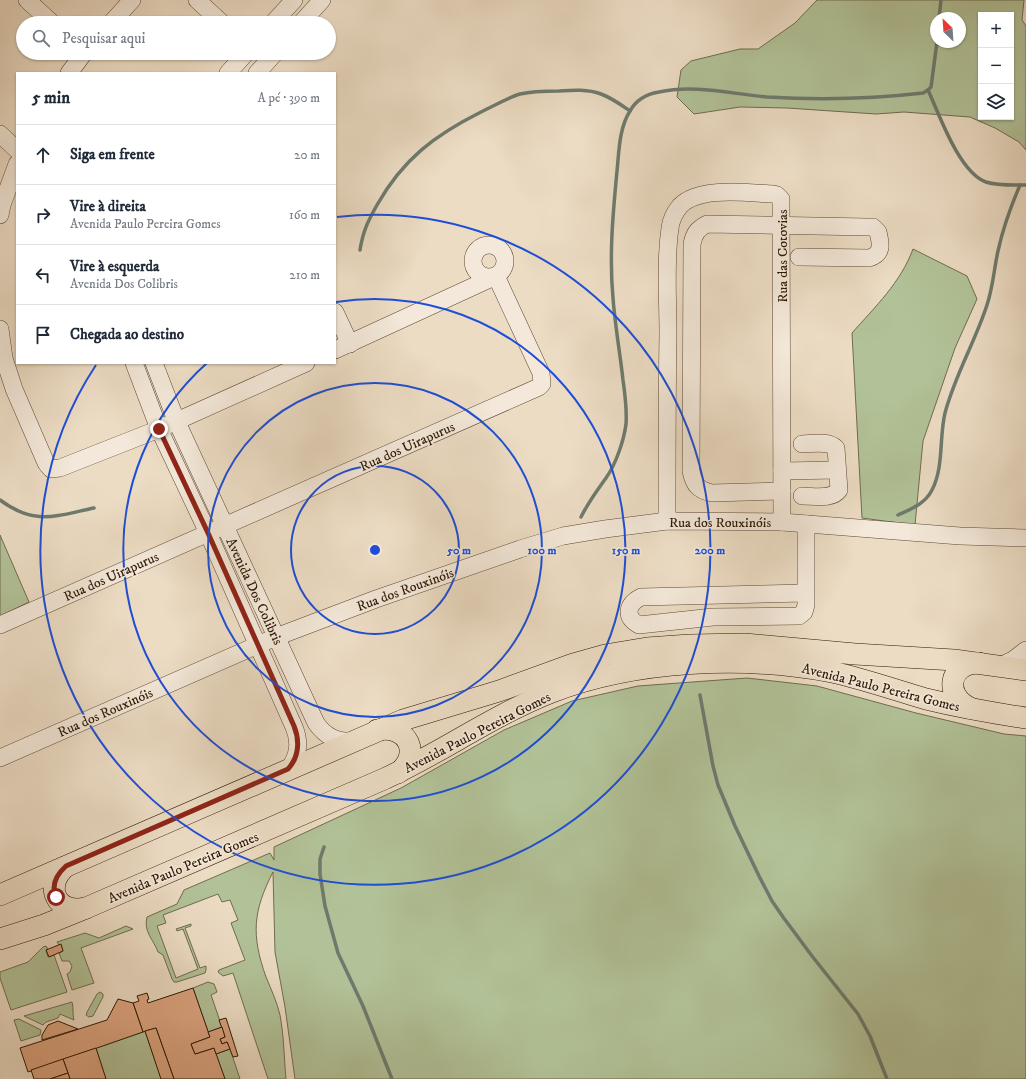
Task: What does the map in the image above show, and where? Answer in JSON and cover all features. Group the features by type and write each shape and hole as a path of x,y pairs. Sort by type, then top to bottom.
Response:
{"main road":[{"name":"Avenida Paulo Pereira Gomes","path":"0,895 378,730 404,720 504,689 573,664 605,655 647,648 709,644 750,644 855,654 947,659 1026,670"},
{"name":"Avenida Paulo Pereira Gomes","path":"0,939 44,925 86,908 398,773 502,716 552,692 602,677 653,668 713,663 757,663 797,666 851,677 928,699 1026,718"},
{"path":"970,708 963,705 955,695 952,685 953,679 963,666 980,663"},
{"path":"378,730 395,730 404,736 408,742 410,756 405,766 398,773"},
{"path":"66,866 54,882 56,897 61,904 67,908 76,910 86,908"}],"street":[{"path":"26,0 44,16"},
{"path":"117,16 132,0"},
{"path":"197,0 214,16"},
{"path":"279,16 294,0"},
{"path":"308,16 322,0"},
{"path":"70,72 79,60"},
{"path":"229,72 240,60"},
{"path":"0,134 16,149"},
{"path":"0,215 2,205 16,167"},
{"name":"Rua das Cotovias","path":"667,521 668,241 670,226 680,206 698,195 711,193 773,194 777,195 781,199 782,522"},
{"path":"782,491 712,493 704,491 693,481 691,471 692,244 694,235 699,228 707,224 867,227 873,228 878,232 880,247 875,256 869,258 799,257"},
{"name":"Rua dos Uirapurus","path":"0,625 539,388 542,384 541,372 496,276 342,347"},
{"path":"336,317 342,347"},
{"path":"0,329 4,358 14,389 48,468 54,469 60,468 159,429 176,420 304,364"},
{"name":"Avenida Dos Colibris","path":"134,364 159,429 208,533 296,731 298,739 297,752 295,760 288,769"},
{"name":"Avenida Dos Colibris","path":"154,364 176,420 318,726 327,736 336,740 352,741"},
{"path":"802,444 832,444 836,448 839,490 836,494 830,496 802,496"},
{"path":"782,471 837,470"},
{"name":"Rua dos Rouxinóis","path":"0,758 276,637 383,597 520,549 563,536 667,521 782,522 960,536 1026,538"},
{"path":"805,593 641,598 633,602 629,610 630,618 633,622 639,625 713,617 799,616 804,612 805,593 806,524"},
{"path":"1000,666 1013,660 1026,650"}],"green space":[{"path":"817,0 1024,0 1022,20 1026,26 1026,150 1019,142 995,128 970,117 904,112 876,114 787,108 740,107 694,114 677,97 681,70 691,61 740,49 758,49 795,23"},
{"path":"913,249 967,276 977,299 955,348 923,441 915,525 862,518 852,333 887,294 902,272"},
{"path":"0,535 29,602 0,616"},
{"path":"747,678 817,686 916,713 1004,734 1026,736 1026,1079 295,1079 285,1007 275,952 273,872 261,899 256,923 256,936 261,962 276,1000 280,1015 286,1079 268,1079 233,973 223,976 218,972 219,970 245,960 231,923 238,920 230,900 222,902 218,894 163,915 166,923 157,926 176,978 198,969 183,929 177,931 176,929 191,924 191,926 185,928 200,968 206,966 205,973 174,982 163,955 158,952 148,932 146,927 147,917 177,904 184,890 270,853 274,860 274,847 401,788 504,730 572,701 638,686"},
{"path":"126,926 133,929 81,948 94,983 72,990 67,974 70,972 72,966 69,961 62,961 59,953 63,951 61,945 57,942 85,933 99,938"},
{"path":"46,946 48,949 46,950 48,957 54,955 67,992 11,1010 0,978 0,972 28,962 43,947"},
{"path":"208,982 214,984 217,992 211,995 222,1027 208,1032 193,988"},
{"path":"100,992 103,994 103,997 93,1016 89,1017 86,1015 87,1012 97,994"},
{"path":"72,1002 74,1020 60,1014 58,1018 46,1022 43,1025 24,1016"},
{"path":"19,1019 41,1030 40,1035 21,1041 14,1020"},
{"path":"145,1031 161,1079 106,1079 96,1048"},
{"path":"230,1049 240,1079 225,1079 216,1054"}],"building":[{"path":"61,944 63,951 49,957 46,950"},
{"path":"193,988 210,1037 191,1044 195,1054 214,1048 225,1079 174,1079 156,1028 143,1032 133,1003 139,1001 137,996 147,993 149,999 147,1000 148,1003"},
{"path":"118,999 133,1003 143,1032 28,1072 20,1048 107,1020"},
{"path":"226,1018 238,1056 233,1057 227,1042 222,1044 220,1039 225,1037 219,1020"},
{"path":"58,1021 78,1029 42,1040 42,1035 48,1025"},
{"path":"222,1027 225,1037 220,1039 222,1044 227,1042 230,1049 216,1054 214,1048 195,1054 191,1044 210,1037 208,1032"},
{"path":"156,1028 174,1079 161,1079 145,1031"},
{"path":"96,1048 106,1079 70,1079 63,1059"},
{"path":"63,1059 68,1073 50,1079 34,1079 31,1070"},
{"path":"68,1073 70,1079 50,1079"}],"waterway":[{"path":"940,12 941,0"},
{"path":"581,517 613,466 626,424 625,396 613,298 611,250 620,140 626,118 632,107 642,98 650,94 686,89 713,90 767,97 806,98 864,98 923,93 931,87 936,48"},
{"path":"360,250 364,232 377,205 387,189 409,161 435,139 481,112 520,94 540,91 575,90 591,91 601,94 612,99 630,111"},
{"path":"928,90 951,142 967,167 976,176 986,182 995,184 1026,185"},
{"path":"898,515 917,506 926,499 936,481 940,462 945,413 954,385 987,305 991,292 1002,234 1020,185"},
{"path":"0,500 12,508 24,513 46,517 94,508"},
{"path":"700,695 718,785 735,826 759,876 772,901 783,917 858,1014 870,1036 887,1079"},
{"path":"324,847 320,859 320,874 325,906 338,953 363,1006 392,1079"}],"route":[{"path":"56,897 54,882 66,866 288,769 295,760 298,748 298,739 294,726 208,533 159,429"}]}
